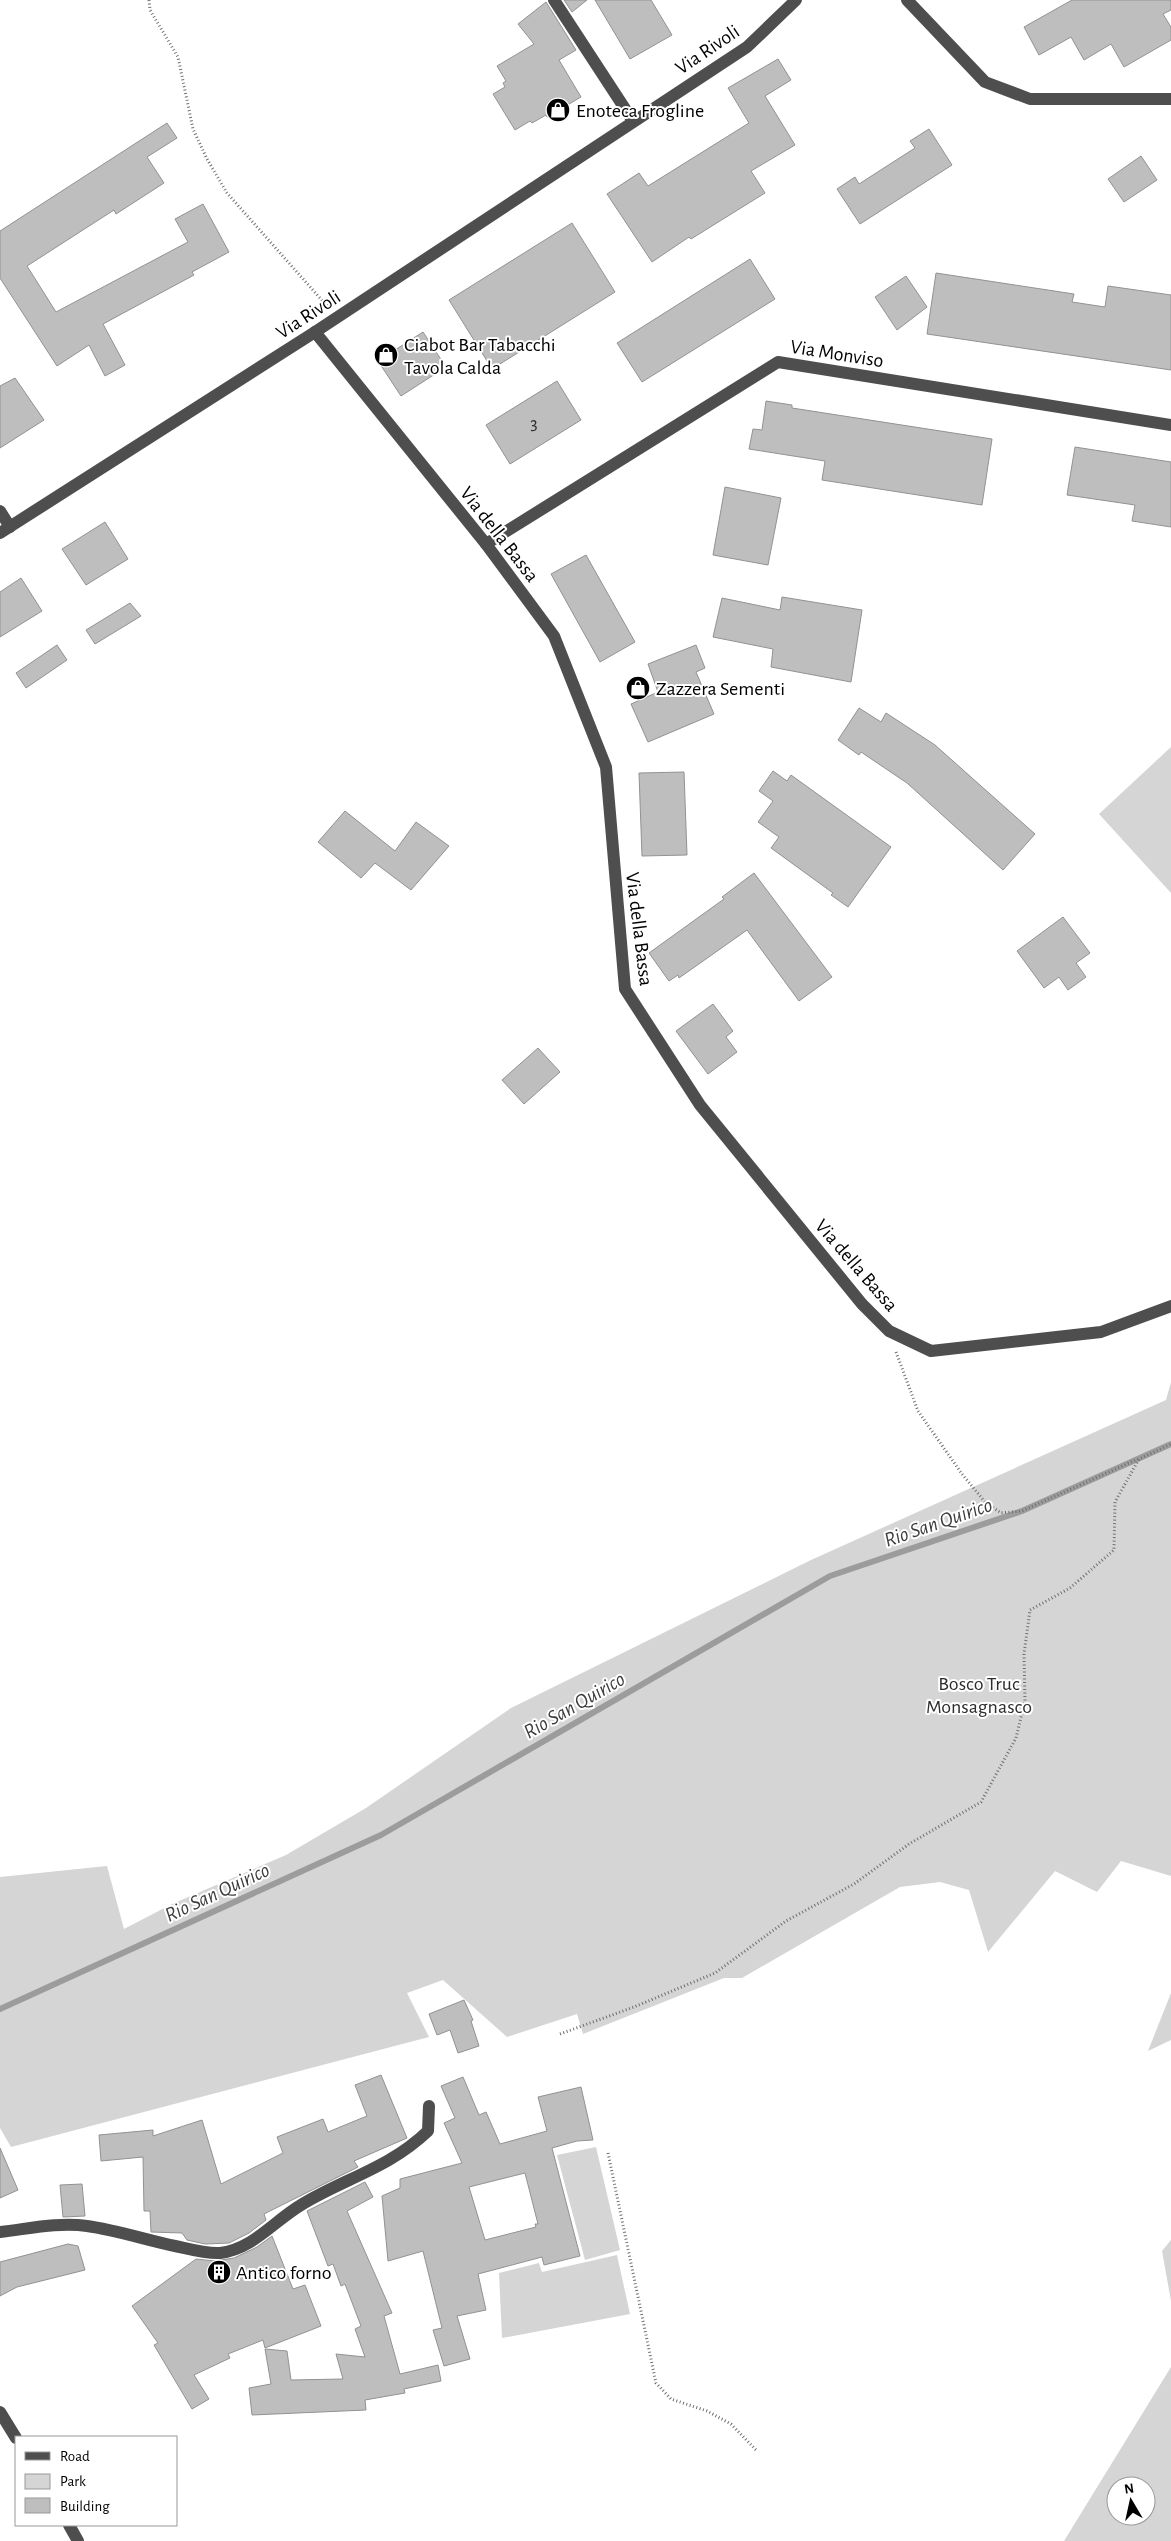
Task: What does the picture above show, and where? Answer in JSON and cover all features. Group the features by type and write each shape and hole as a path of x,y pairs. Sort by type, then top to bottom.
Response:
{"street":[{"path":"554,0 633,121"},
{"name":"Via Rivoli","path":"5,530 315,332 747,47 796,0"},
{"path":"907,0 985,82 1030,99 1171,99"},
{"name":"Via della Bassa","path":"315,332 486,544 554,636 606,767 625,989 700,1105 862,1304 889,1331 931,1351 1101,1332 1171,1306"},
{"name":"Via Monviso","path":"486,544 778,362 1171,425"},
{"path":"0,511 5,530"},
{"path":"0,2232 58,2225 86,2226 196,2251 220,2253 242,2246 267,2231 301,2205 388,2163 411,2147 428,2131 429,2106"},
{"path":"0,2412 15,2436"},
{"path":"70,2526 78,2541"}],"path":[{"path":"149,0 150,10 178,57 193,129 207,159 227,193 336,318"},
{"path":"889,1331 918,1411 962,1474 986,1502 1001,1513 1022,1511 1171,1444"},
{"path":"560,2034 634,2007 715,1974 786,1921 854,1884 909,1844 982,1802 1016,1738 1025,1701 1024,1654 1030,1610 1070,1588 1114,1550 1114,1502 1139,1459"},
{"path":"608,2153 656,2383 671,2399 707,2411 731,2424 756,2450"}],"green space":[{"path":"1171,747 1171,893 1099,814"},
{"name":"Bosco Truc Monsagnasco","path":"1171,1382 1171,1876 1121,1861 1097,1892 1055,1871 988,1952 969,1890 940,1882 900,1887 742,1978 724,1978 583,2034 577,2014 507,2037 443,1980 407,1993 429,2037 11,2147 0,2128 0,1877 107,1866 124,1929 172,1904 286,1855 366,1808 511,1708 811,1560 1166,1400"},
{"path":"1171,1993 1171,2040 1148,2051"},
{"path":"596,2147 620,2250 585,2260 557,2155"},
{"path":"1171,2240 1171,2301 1162,2251"},
{"path":"617,2255 630,2314 502,2338 499,2273 539,2263 542,2272"},
{"path":"1171,2367 1171,2541 1064,2541"}],"building":[{"path":"564,0 587,0 572,12"},
{"path":"595,0 651,0 672,35 630,59"},
{"path":"1072,0 1171,0 1171,10 1163,14 1171,27 1171,40 1124,67 1111,44 1084,60 1071,37 1039,55 1024,27"},
{"path":"546,2 576,50 559,60 581,97 547,117 546,115 532,123 530,121 515,130 493,94 505,87 503,83 506,81 497,66 534,44 518,24"},
{"path":"778,59 791,80 765,96 795,145 751,171 765,193 691,239 689,237 652,262 607,194 639,173 648,186 749,123 728,88"},
{"path":"167,123 177,138 147,157 164,183 116,214 114,210 27,266 56,312 188,242 175,219 203,204 229,252 192,272 194,275 103,324 125,365 105,376 89,345 57,366 0,278 0,231"},
{"path":"929,129 952,165 860,224 837,189 855,177 859,184 915,148 910,141"},
{"path":"1141,156 1157,180 1124,202 1108,179"},
{"path":"572,223 615,292 492,369 449,300"},
{"path":"750,259 775,299 642,382 617,343"},
{"path":"936,273 1074,294 1072,302 1105,307 1108,286 1171,295 1171,370 927,334"},
{"path":"906,276 927,307 897,330 875,297"},
{"path":"423,332 446,367 401,396 378,361"},
{"path":"15,378 44,420 0,448 0,386"},
{"path":"557,381 581,420 510,464 486,425"},
{"path":"766,401 792,405 792,408 992,439 982,505 822,480 825,461 749,449 753,429 762,430"},
{"path":"1075,447 1171,462 1171,527 1132,521 1135,505 1067,495"},
{"path":"725,487 781,498 768,565 713,555"},
{"path":"105,522 128,559 86,585 62,549"},
{"path":"586,555 635,642 600,662 551,574"},
{"path":"21,578 42,611 0,637 0,592"},
{"path":"782,597 862,610 851,682 771,667 773,649 713,637 722,598 780,610"},
{"path":"130,603 141,616 95,644 86,630"},
{"path":"57,645 67,660 26,688 16,673"},
{"path":"696,645 705,668 696,672 714,714 648,742 631,704 658,692 648,664"},
{"path":"859,708 881,722 886,713 935,745 1035,834 1003,870 907,783 861,752 859,755 838,740"},
{"path":"773,771 787,781 791,775 891,847 848,907 831,895 833,893 771,848 779,837 758,822 773,801 759,791"},
{"path":"684,772 687,855 642,856 639,773"},
{"path":"345,811 395,851 416,822 449,846 411,890 375,863 361,878 318,842"},
{"path":"754,873 832,977 799,1001 747,930 679,978 678,975 669,981 649,953 724,899 722,897"},
{"path":"1063,917 1090,953 1076,963 1086,977 1068,990 1059,977 1044,988 1017,951"},
{"path":"713,1004 733,1031 726,1037 737,1052 708,1074 676,1031"},
{"path":"538,1048 560,1072 524,1104 502,1080"},
{"path":"464,2000 473,2020 471,2021 479,2046 458,2053 450,2030 437,2035 429,2014"},
{"path":"381,2075 407,2138 354,2161 358,2167 264,2214 266,2220 249,2233 229,2243 205,2244 187,2240 182,2233 151,2232 150,2211 144,2211 143,2157 101,2161 99,2135 153,2130 153,2136 202,2120 221,2184 283,2153 277,2137 323,2119 328,2132 367,2116 355,2085"},
{"path":"463,2077 479,2115 486,2112 500,2144 547,2131 538,2097 581,2087 593,2140 577,2141 552,2148 580,2256 544,2265 542,2257 478,2274 486,2310 457,2316 470,2359 444,2366 433,2330 442,2328 423,2251 388,2261 382,2196 400,2188 400,2179 462,2163 444,2123 455,2118 441,2086","holes":["525,2173 538,2224 535,2224 536,2227 485,2240 469,2187"]},
{"path":"0,2148 18,2190 0,2198"},
{"path":"365,2182 373,2197 347,2211 392,2313 384,2316 400,2374 438,2365 441,2381 404,2389 405,2393 365,2400 366,2410 252,2415 249,2388 271,2384 265,2349 287,2351 291,2380 343,2379 336,2354 365,2357 355,2329 361,2326 345,2284 341,2286 333,2264 328,2266 307,2211"},
{"path":"82,2184 85,2216 63,2217 60,2185"},
{"path":"272,2236 293,2289 305,2285 321,2326 265,2348 263,2340 228,2354 230,2358 194,2375 209,2399 192,2409 154,2345 158,2343 132,2306 196,2259 215,2261 234,2258 257,2247"},
{"path":"68,2244 78,2246 85,2270 17,2287 0,2296 0,2262"}],"waterway":[{"name":"Rio San Quirico","path":"0,2009 381,1835 830,1576 1022,1511 1171,1444"}],"place":[{"name":"Enoteca Frogline","path":"558,110"},
{"name":"Ciabot Bar Tabacchi Tavola Calda","path":"386,355"},
{"name":"Zazzera Sementi","path":"638,688"},
{"name":"Antico forno","path":"219,2272"}]}
